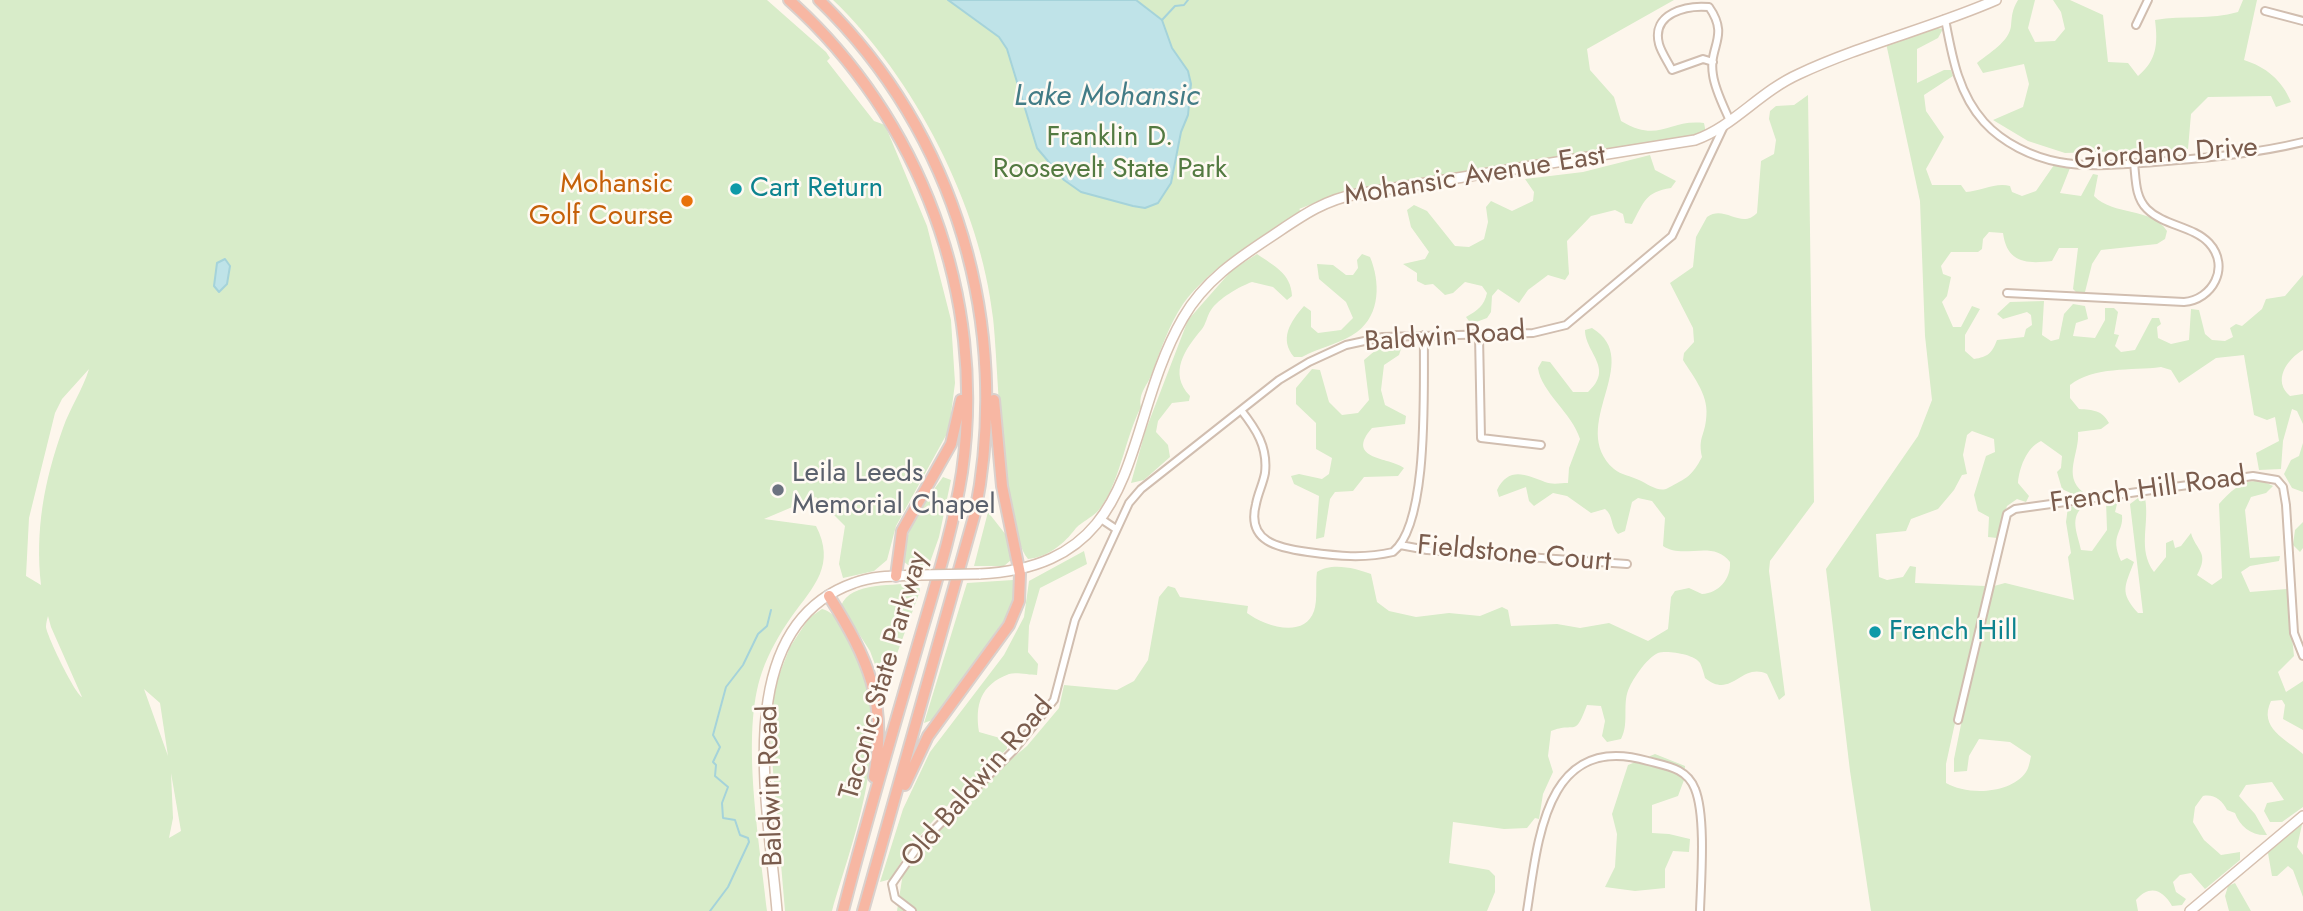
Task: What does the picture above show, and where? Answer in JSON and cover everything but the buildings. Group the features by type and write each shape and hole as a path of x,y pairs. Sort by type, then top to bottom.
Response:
{"highway":[{"name":"Taconic State Parkway","path":"789,0 856,72 881,107 913,162 944,241 957,292 965,345 966,429 954,513 843,911"},
{"name":"Taconic State Parkway","path":"819,0 879,68 924,140 958,218 979,301 986,365 987,408 979,492 959,575 863,911"},
{"path":"883,841 914,762 928,736 1014,616 1020,596 1019,570 1004,496 992,364 979,301"},
{"path":"896,576 899,542 904,527 954,435 960,408 965,345"},
{"path":"829,596 863,653 878,706 878,757 862,840"}],"street":[{"name":"Baldwin Road","path":"1129,503 1141,489 1241,410 1291,373 1334,350 1369,339 1479,335 1560,328 1659,248 1680,222 1728,124 1758,97 1798,74 1996,0"},
{"path":"2136,25 2148,0"},
{"path":"1713,62 1703,59 1672,69 1659,44 1659,27 1666,16 1693,5 1709,7 1720,30 1713,75 1728,124"},
{"path":"2265,11 2303,21"},
{"name":"Giordano Drive","path":"1945,19 1961,84 1972,105 1993,130 2030,155 2061,163 2134,163 2233,156 2303,142"},
{"name":"Mohansic Avenue East","path":"1101,519 1116,497 1167,354 1191,305 1229,265 1310,211 1346,196 1681,144 1705,137 1728,124"},
{"path":"2007,293 2184,302 2202,298 2210,291 2218,274 2213,250 2203,239 2148,210 2139,196 2134,163"},
{"path":"1241,410 1254,426 1264,449 1265,473 1256,500 1254,522 1257,532 1269,544 1353,558 1393,552 1400,545 1414,513 1420,479 1424,335"},
{"path":"1479,335 1481,438 1541,445"},
{"name":"French Hill Road","path":"1958,720 2007,514 2015,509 2253,476 2277,480 2283,487 2286,505 2294,633 2303,656"},
{"path":"1116,497 1129,503"},
{"name":"Old Baldwin Road","path":"912,911 895,898 892,884 919,845 1014,750 1054,700 1075,620 1129,503"},
{"name":"Baldwin Road","path":"776,911 766,768 770,685 781,648 805,615 829,596 861,581 896,576 1019,570 1061,553 1101,519"},
{"path":"1101,519 1116,529"},
{"name":"Fieldstone Court","path":"1400,545 1427,550 1627,564"},
{"path":"1527,911 1542,825 1558,784 1585,762 1615,756 1642,759 1674,768 1691,779 1699,805 1700,911"},
{"path":"2190,911 2303,816"}],"green space":[{"name":"Mohansic Golf Course","path":"0,0 767,0 826,52 830,58 827,61 874,121 885,125 927,226 951,320 955,383 949,430 896,526 887,560 874,571 843,578 839,564 845,526 816,497 764,519 816,526 824,552 823,564 815,585 783,629 768,657 756,697 752,757 767,911 0,911","holes":["89,369 63,428 46,486 40,525 41,585 26,576 29,518 55,413 62,399","48,616 82,697 67,675 46,627","144,689 160,703 168,756","171,773 181,831 169,838 173,818"]},
{"name":"Franklin D. Roosevelt State Park","path":"833,0 1674,0 1587,49 1590,70 1614,97 1621,121 1634,128 1655,131 1681,124 1704,123 1706,133 1330,197 1299,209 1303,212 1223,264 1194,290 1183,304 1169,329 1142,393 1141,407 1105,502 1055,549 1028,559 1019,540 1006,480 993,318 986,276 974,232 939,146 916,105 863,31"},
{"path":"2018,0 2035,0 2028,28 2035,42 2055,41 2065,29 2061,12 2053,0 2070,0 2103,15 2108,62 2128,63 2138,76 2153,58 2155,20 2228,14 2238,12 2243,0 2257,0 2244,60 2272,75 2291,102 2276,107 2271,96 2208,97 2191,114 2188,149 2065,153 2028,141 1993,120 2023,107 2029,84 2024,64 1983,73 1977,63 2007,37"},
{"path":"1932,27 1943,29 1938,38 1917,49 1917,83 1944,70 1951,70 1953,76 1924,95 1926,111 1944,137 1926,169 1932,185 1961,185 1966,192 2005,185 2022,196 2036,191 2054,165 2070,168 2060,193 2081,196 2093,174 2098,175 2094,196 2111,207 2152,218 2167,231 2165,239 2157,244 2101,250 2092,264 2085,292 2077,293 2073,289 2078,248 2059,248 2052,261 2026,261 2013,256 2005,243 2003,233 1989,232 1978,252 1951,252 1941,266 1943,274 1951,277 1947,296 1942,302 1953,327 1961,327 1972,306 1980,309 1965,335 1965,351 1974,359 1989,354 1997,340 2024,337 2026,329 2032,325 2031,315 2027,312 2003,319 1997,314 2010,302 2044,301 2042,335 2051,341 2059,339 2064,314 2073,304 2085,306 2088,319 2076,323 2073,336 2095,338 2105,320 2105,308 2114,308 2118,312 2114,334 2119,335 2115,346 2121,352 2135,350 2152,318 2159,318 2161,324 2157,327 2158,338 2171,344 2189,340 2191,309 2199,310 2205,334 2212,340 2225,341 2233,337 2230,328 2236,324 2242,326 2262,309 2266,299 2285,296 2303,275 2303,350 2287,365 2282,384 2290,396 2303,394 2303,424 2297,411 2292,409 2283,441 2281,469 2259,470 2256,453 2279,441 2275,417 2267,420 2254,415 2244,355 2216,358 2179,383 2171,370 2161,367 2113,370 2090,375 2070,385 2070,398 2079,409 2100,413 2109,423 2101,429 2078,432 2073,472 2077,486 2083,492 2077,496 2062,489 2057,472 2061,468 2062,456 2041,441 2027,454 2020,472 2018,483 2029,496 2026,502 2017,499 2007,506 1997,538 1988,537 1989,517 1978,511 1974,495 1986,456 1995,452 1994,439 1972,431 1967,435 1963,455 1967,474 1962,475 1954,490 1938,509 1911,519 1906,531 1876,534 1879,577 1887,580 1903,577 1910,566 1916,567 1915,583 1985,586 1946,764 1946,783 1965,790 1988,791 2019,780 2027,770 2031,756 2010,742 1979,739 1969,756 1967,771 1954,772 1954,759 1977,646 1994,586 2005,583 2074,600 2068,557 2071,553 2066,522 2068,507 2085,505 2077,515 2075,526 2081,550 2092,551 2107,530 2106,501 2118,500 2115,512 2122,515 2122,521 2116,545 2121,561 2127,558 2134,562 2126,583 2126,594 2138,613 2143,613 2130,504 2138,498 2145,498 2146,554 2154,572 2166,557 2166,543 2173,540 2175,548 2181,546 2191,533 2202,556 2197,575 2212,585 2222,578 2219,504 2237,487 2250,481 2265,482 2273,486 2266,493 2251,497 2245,510 2250,558 2280,556 2279,561 2250,566 2241,572 2250,592 2287,589 2294,656 2278,672 2286,692 2303,681 2303,730 2283,719 2285,705 2282,700 2271,701 2268,719 2282,738 2303,754 2303,807 2282,822 2270,822 2264,811 2267,803 2284,800 2272,782 2246,785 2239,796 2255,814 2267,835 2262,835 2247,830 2235,813 2227,810 2217,798 2203,796 2195,807 2193,822 2204,840 2221,855 2240,852 2240,860 2205,889 2191,873 2180,875 2173,882 2176,892 2186,899 2182,905 2172,906 2165,896 2151,891 2136,900 2138,911 1871,911 1850,771 1826,569 1918,436 1932,400 1925,336 1920,201 1886,43"},
{"path":"1808,95 1814,502 1770,561 1769,571 1785,695 1779,700 1767,674 1750,673 1730,683 1714,684 1705,678 1700,663 1692,657 1668,652 1654,655 1638,672 1627,692 1625,726 1621,739 1607,742 1602,736 1605,721 1601,706 1587,705 1577,726 1551,731 1548,756 1553,772 1543,794 1539,819 1535,818 1527,828 1504,829 1453,822 1449,863 1489,870 1495,876 1495,892 1487,911 897,911 903,873 915,855 989,778 1027,746 1059,708 1064,685 1117,690 1134,681 1148,660 1159,597 1168,586 1175,588 1180,597 1248,606 1247,613 1254,618 1293,628 1309,620 1314,611 1317,572 1329,567 1344,567 1371,574 1377,602 1389,611 1416,617 1449,613 1480,616 1502,607 1508,610 1511,626 1557,624 1580,628 1609,623 1648,641 1668,629 1671,597 1675,591 1689,588 1702,594 1719,588 1726,579 1730,562 1715,552 1671,550 1663,546 1665,518 1652,501 1638,498 1632,502 1625,531 1618,534 1605,509 1591,513 1567,496 1553,493 1534,506 1529,501 1526,487 1499,497 1497,490 1507,478 1518,474 1551,483 1568,483 1569,468 1580,439 1576,429 1545,386 1538,368 1542,361 1550,362 1573,392 1588,392 1599,375 1597,361 1586,338 1585,330 1592,328 1606,342 1611,358 1610,376 1600,414 1598,433 1601,452 1614,469 1661,489 1680,482 1695,468 1702,457 1701,441 1706,420 1706,403 1683,360 1684,353 1694,342 1693,328 1670,283 1693,267 1696,237 1707,217 1720,213 1745,219 1757,213 1761,161 1774,154 1776,140 1769,119 1770,111 1776,106 1794,105"},
{"path":"1650,155 1655,170 1676,181 1671,188 1650,195 1632,224 1625,223 1623,214 1615,210 1591,216 1567,241 1569,274 1565,280 1548,275 1528,290 1519,303 1498,289 1492,296 1491,312 1487,318 1471,324 1466,317 1484,301 1487,293 1482,286 1465,282 1453,293 1445,295 1433,284 1425,285 1417,281 1417,273 1403,264 1425,259 1429,252 1411,227 1407,210 1414,205 1427,211 1455,246 1469,247 1484,239 1488,222 1486,207 1491,201 1512,211 1533,201 1534,192 1525,179 1583,172"},
{"path":"1257,254 1285,276 1292,296 1287,300 1273,287 1252,282 1230,293 1214,306 1181,361 1180,379 1190,396 1189,401 1172,403 1158,421 1156,432 1168,445 1170,457 1144,480 1131,483 1145,432 1188,320 1232,270"},
{"path":"1362,254 1370,257 1376,276 1376,297 1371,316 1365,325 1351,336 1302,357 1294,357 1287,344 1288,331 1304,306 1311,311 1311,327 1318,333 1341,330 1353,318 1346,302 1319,279 1317,264 1333,265 1346,275 1353,275 1358,268 1357,260"},
{"path":"1394,344 1402,346 1399,355 1384,365 1381,390 1385,405 1406,416 1405,424 1372,428 1363,446 1372,456 1404,468 1398,476 1364,477 1353,491 1335,492 1330,499 1324,537 1316,539 1319,496 1294,484 1291,476 1299,474 1322,479 1329,474 1332,458 1316,449 1316,423 1296,404 1296,388 1312,369 1320,370 1329,402 1342,415 1358,413 1369,400 1364,360 1377,349"},
{"path":"2303,443 2303,492 2292,488 2284,474 2291,460 2299,456"},
{"path":"943,477 951,480 939,537 929,565 908,565 903,561 911,528"},
{"path":"988,512 1006,535 1011,560 1004,566 974,566"},
{"path":"2303,522 2303,548 2300,552 2293,545 2295,530"},
{"path":"1084,551 1087,564 1040,588 1029,626 1028,652 1038,664 1037,675 1009,674 992,684 982,697 978,713 979,732 1007,740 1007,749 929,826 902,860 891,879 880,882 903,809 930,752 1004,655 1024,617 1029,581"},
{"path":"1013,580 1014,602 1007,616 935,719 924,723 967,583"},
{"path":"919,583 920,591 887,681 880,678 870,651 841,606 854,592 864,589"},
{"path":"822,609 831,613 838,621 863,669 870,699 870,761 866,791 832,911 785,911 771,747 774,688 790,647 809,618"},
{"path":"1655,754 1685,766 1684,780 1678,796 1652,805 1652,833 1690,839 1689,852 1673,851 1665,869 1665,888 1635,891 1605,887 1615,867 1617,834 1612,814 1628,765"},
{"path":"2303,820 2297,847 2303,855 2303,897 2293,870 2288,866 2277,876 2272,876 2268,853 2274,844"},
{"path":"2235,883 2251,911 2229,911 2225,896 2228,886"}],"water":[{"name":"Lake Mohansic","path":"948,0 1136,0 1162,20 1172,48 1188,71 1191,84 1188,115 1181,132 1171,183 1158,203 1145,208 1133,206 1081,192 1064,180 1037,148 1007,49 999,37"},
{"path":"225,259 230,266 227,284 219,292 214,286 217,263"}],"waterway":[{"path":"1162,20 1175,6 1184,5 1188,0"},
{"path":"710,911 728,887 749,842 748,838 740,835 735,820 723,818 722,803 728,787 715,776 716,765 713,762 720,747 713,735 726,687 743,665 758,634 767,626 771,610"}],"place":[{"name":"Cart Return","path":"736,189"},
{"name":"Mohansic Golf Course","path":"687,201"},
{"name":"Leila Leeds Memorial Chapel","path":"778,490"},
{"name":"French Hill","path":"1875,632"}]}
